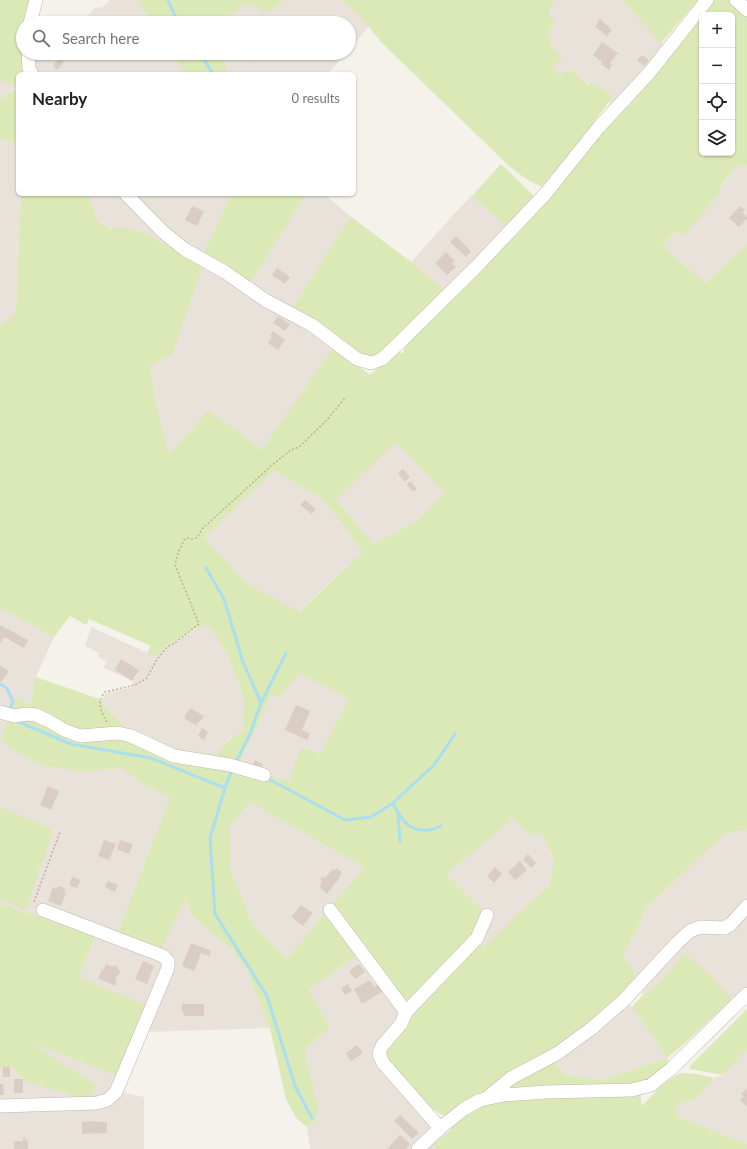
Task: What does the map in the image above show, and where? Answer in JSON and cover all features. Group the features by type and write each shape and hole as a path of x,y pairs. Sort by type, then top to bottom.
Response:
{"street":[{"path":"32,16 36,0"},
{"path":"128,196 163,232 184,249 225,272 265,300 312,325 357,359 371,363 382,359 399,343 476,267 546,193 599,127 649,73 707,0"},
{"path":"736,0 747,10"},
{"path":"29,60 31,71"},
{"path":"6,714 36,715 64,730 80,736 118,734 131,736 174,756 234,766 264,775"},
{"path":"486,1098 511,1078 558,1053 592,1028 623,1001 676,943 690,931 700,927 724,928 731,924 747,906"},
{"path":"0,1106 97,1103 107,1100 116,1092 168,968 168,961 163,956 43,910"},
{"path":"330,910 406,1012"},
{"path":"440,1128 383,1063 379,1054 382,1046 401,1024 406,1012 477,938 487,915"},
{"path":"418,1149 440,1128 464,1109 486,1098 546,1092 632,1090 651,1085 671,1070 747,994"}],"path":[{"path":"118,734 101,712 100,702 105,692 135,685 146,679 158,658 167,647 199,624 175,565 178,553 184,540 188,538 192,539 199,535 202,529 271,466 291,450 299,447 325,422 346,397"},
{"path":"43,910 32,906 60,832"}],"shaded area":[{"path":"110,0 137,0 147,16 88,16 95,8 103,7"},
{"path":"285,0 342,0 369,26 356,42 356,16 230,16 240,7 249,4 262,10 272,10"},
{"path":"552,0 622,0 670,51 630,108 623,105 617,111 609,102 612,95 589,85 573,70 559,76 552,68 551,39 548,32 548,14 553,8"},
{"path":"27,60 177,60 185,72 26,72"},
{"path":"223,60 340,60 330,72 227,72"},
{"path":"0,80 16,87 16,88 0,99"},
{"path":"0,139 16,143 16,196 21,196 16,312 0,327"},
{"path":"747,165 747,244 706,283 662,246 674,232 719,189 735,168 739,166 744,167"},
{"path":"472,195 513,233 477,272 464,290 444,290 411,262"},
{"path":"89,196 231,196 203,254 249,285 305,196 326,196 350,216 291,311 338,340 262,451 208,410 169,456 157,409 150,364 178,250 162,244 150,235 112,230 97,220"},
{"path":"396,441 446,493 417,521 373,544 336,500"},
{"path":"274,469 324,500 363,552 298,612 247,584 204,538"},
{"path":"0,608 54,637 36,677 30,705 16,698 13,702 1,739 88,772 121,768 147,787 170,797 117,935 185,899 193,917 234,951 246,970 270,1028 145,1032 120,1092 144,1097 144,1149 0,1149"},
{"path":"208,625 227,653 244,699 243,731 229,739 214,762 142,746 102,703 106,693 133,687 133,681 104,668 106,661 97,656 99,653 85,646 91,627 156,657 169,643 181,639 198,627"},
{"path":"299,672 349,699 320,754 303,747 292,782 264,774 242,763 241,757 257,727 270,695 280,697"},
{"path":"250,802 365,868 331,905 287,959 253,925 230,868 230,826"},
{"path":"510,816 518,823 539,834 548,844 554,861 552,873 549,886 529,903 485,948 471,934 445,874 508,823"},
{"path":"747,829 747,988 734,1002 683,955 657,985 643,995 623,954 641,921 646,908 726,833"},
{"path":"358,954 401,1012 379,1046 435,1126 441,1137 433,1144 437,1149 310,1149 307,1127 315,1121 305,1048 330,1028 309,990"},
{"path":"627,1003 632,1007 667,1058 600,1080 564,1075 553,1061"},
{"path":"747,1050 747,1144 679,1117 674,1110 679,1103 696,1099 714,1078 723,1075"}],"green space":[{"path":"0,0 38,0 34,16 16,16 16,60 24,60 26,72 16,72 16,88 0,80"},
{"path":"137,0 285,0 272,10 265,12 249,4 240,7 230,16 147,16"},
{"path":"342,0 552,0 551,1 554,5 548,14 556,22 548,32 551,39 551,47 562,58 552,68 559,75 573,70 588,85 591,82 612,95 609,102 576,145 542,186 538,185 529,181 509,166 382,43 361,17"},
{"path":"622,0 698,0 661,43"},
{"path":"714,0 730,0 747,14 747,165 736,168 723,183 719,194 685,235 674,232 662,246 706,283 747,244 747,829 726,833 646,908 641,921 623,954 634,972 636,982 553,1061 564,1075 600,1080 667,1058 670,1066 640,1094 642,1106 661,1086 680,1073 714,1078 696,1099 679,1103 675,1110 679,1117 747,1144 747,1149 437,1149 433,1144 451,1130 454,1114 442,1115 427,1105 388,1061 386,1052 413,1011 479,942 485,947 529,903 549,886 554,861 546,841 536,833 530,836 511,816 508,823 446,874 483,911 471,934 474,937 409,1004 402,1003 331,905 365,868 250,802 230,826 230,868 253,925 287,959 327,910 358,954 309,990 330,1028 305,1048 318,1106 315,1121 307,1127 297,1119 286,1099 270,1028 246,970 234,951 193,917 185,899 160,952 117,935 170,797 147,787 121,768 88,772 39,765 10,747 1,739 13,702 16,697 30,705 36,677 102,700 102,703 142,746 214,762 226,744 243,731 244,699 227,653 208,625 194,629 177,640 169,643 156,657 147,653 151,646 89,619 86,625 70,616 54,637 0,608 0,327 16,312 21,196 89,196 97,220 111,230 116,228 127,228 150,235 162,244 178,250 203,264 172,355 150,365 157,409 169,455 208,410 262,450 333,347 370,375 397,351 403,354 405,345 461,289 464,290 466,288 477,272 623,105 630,107 635,101 633,95 699,16 699,156 735,156 735,12 702,12","holes":["396,442 445,493 417,521 373,544 336,500","274,470 324,500 363,552 299,612 247,584 204,538","299,673 349,699 320,754 302,747 290,775 292,782 264,774 242,763 241,757 257,727 270,695 280,697"]},
{"path":"177,60 223,60 227,72 185,72"},
{"path":"16,89 16,143 0,139 0,99"},
{"path":"501,164 534,196 509,224 505,226 472,196"},
{"path":"231,196 305,196 249,285 203,254"},
{"path":"350,216 411,262 444,290 382,354 366,358 291,311"},
{"path":"0,807 50,828 52,833 43,862 37,870 38,876 27,904 29,906 27,910 0,900"},
{"path":"0,904 93,936 94,939 78,977 147,1006 119,1077 28,1041 96,1085 89,1100 73,1100 69,1094 27,1082 11,1066 0,1067"},
{"path":"683,955 688,956 713,978 732,999 667,1058 632,1007 643,995 657,985"},
{"path":"747,1009 747,1050 723,1075 690,1069 690,1066"}],"building":[{"path":"600,19 612,30 607,36 595,27"},
{"path":"602,42 618,53 610,63 612,65 609,70 593,55"},
{"path":"642,55 649,60 644,66 637,60"},
{"path":"58,60 62,60 64,62 57,70 53,65"},
{"path":"192,206 204,211 197,226 185,220"},
{"path":"740,206 745,210 742,212 747,219 739,227 729,218"},
{"path":"456,236 471,251 466,257 450,242"},
{"path":"446,252 455,261 452,264 456,267 447,275 435,263"},
{"path":"277,268 290,277 285,284 272,275"},
{"path":"278,316 290,324 285,331 273,323"},
{"path":"273,331 285,340 278,350 268,343 272,337 270,336"},
{"path":"403,469 410,477 405,482 398,473"},
{"path":"410,481 417,489 413,492 407,485"},
{"path":"305,500 316,509 311,514 300,505"},
{"path":"0,625 28,640 24,648 4,637 0,644"},
{"path":"121,659 139,670 132,681 115,670"},
{"path":"0,665 9,671 0,683"},
{"path":"296,705 310,711 302,730 310,734 307,740 285,730"},
{"path":"190,708 204,716 196,725 184,718"},
{"path":"202,728 208,732 204,740 198,736"},
{"path":"255,760 263,764 261,770 252,766"},
{"path":"48,786 59,791 51,810 40,805"},
{"path":"104,840 116,844 109,860 98,856"},
{"path":"120,840 133,844 129,854 117,849"},
{"path":"528,854 536,863 531,868 523,859"},
{"path":"520,861 527,870 515,880 508,872"},
{"path":"495,867 502,874 494,883 487,876"},
{"path":"336,868 342,872 340,875 341,876 327,894 319,887 322,882 320,880 323,876 325,878 333,869 335,871"},
{"path":"72,877 81,880 77,888 69,885"},
{"path":"108,881 118,885 115,892 105,887"},
{"path":"58,886 65,888 64,892 66,893 61,906 48,901 53,887 56,889"},
{"path":"301,905 313,913 303,926 291,917"},
{"path":"191,943 211,951 209,956 201,953 194,971 182,966"},
{"path":"143,961 154,966 147,984 135,979"},
{"path":"106,964 113,967 115,965 117,966 117,969 121,970 118,976 116,976 115,979 117,980 115,986 98,978"},
{"path":"359,964 365,972 355,979 349,971"},
{"path":"370,980 374,987 379,984 383,991 362,1004 354,989"},
{"path":"348,984 352,991 345,995 341,988"},
{"path":"182,1004 204,1004 204,1016 184,1016"},
{"path":"357,1045 363,1053 351,1061 346,1053"},
{"path":"3,1067 10,1067 10,1077 3,1077"},
{"path":"14,1079 23,1079 23,1093 14,1093"},
{"path":"0,1084 3,1084 4,1095 0,1095"},
{"path":"747,1088 747,1107 740,1100 744,1096 741,1094"},
{"path":"400,1115 419,1133 412,1139 394,1121"},
{"path":"82,1122 107,1122 107,1133 82,1134"},
{"path":"400,1135 410,1144 406,1149 387,1149"},
{"path":"23,1137 25,1137 25,1140 28,1140 28,1149 14,1149 14,1141 23,1141"}],"waterway":[{"path":"168,0 175,16"},
{"path":"204,60 212,72"},
{"path":"206,568 224,599 243,662 261,703 250,734 235,764"},
{"path":"261,703 286,653"},
{"path":"0,684 7,688 13,702 9,711"},
{"path":"14,720 71,744 151,758 225,788 232,770"},
{"path":"267,778 345,820 371,817 393,803 434,765 455,734"},
{"path":"225,788 210,838 215,914 267,996 295,1086 312,1118"},
{"path":"393,803 399,814 409,826 420,830 430,830 441,826"},
{"path":"398,815 400,841"}]}
